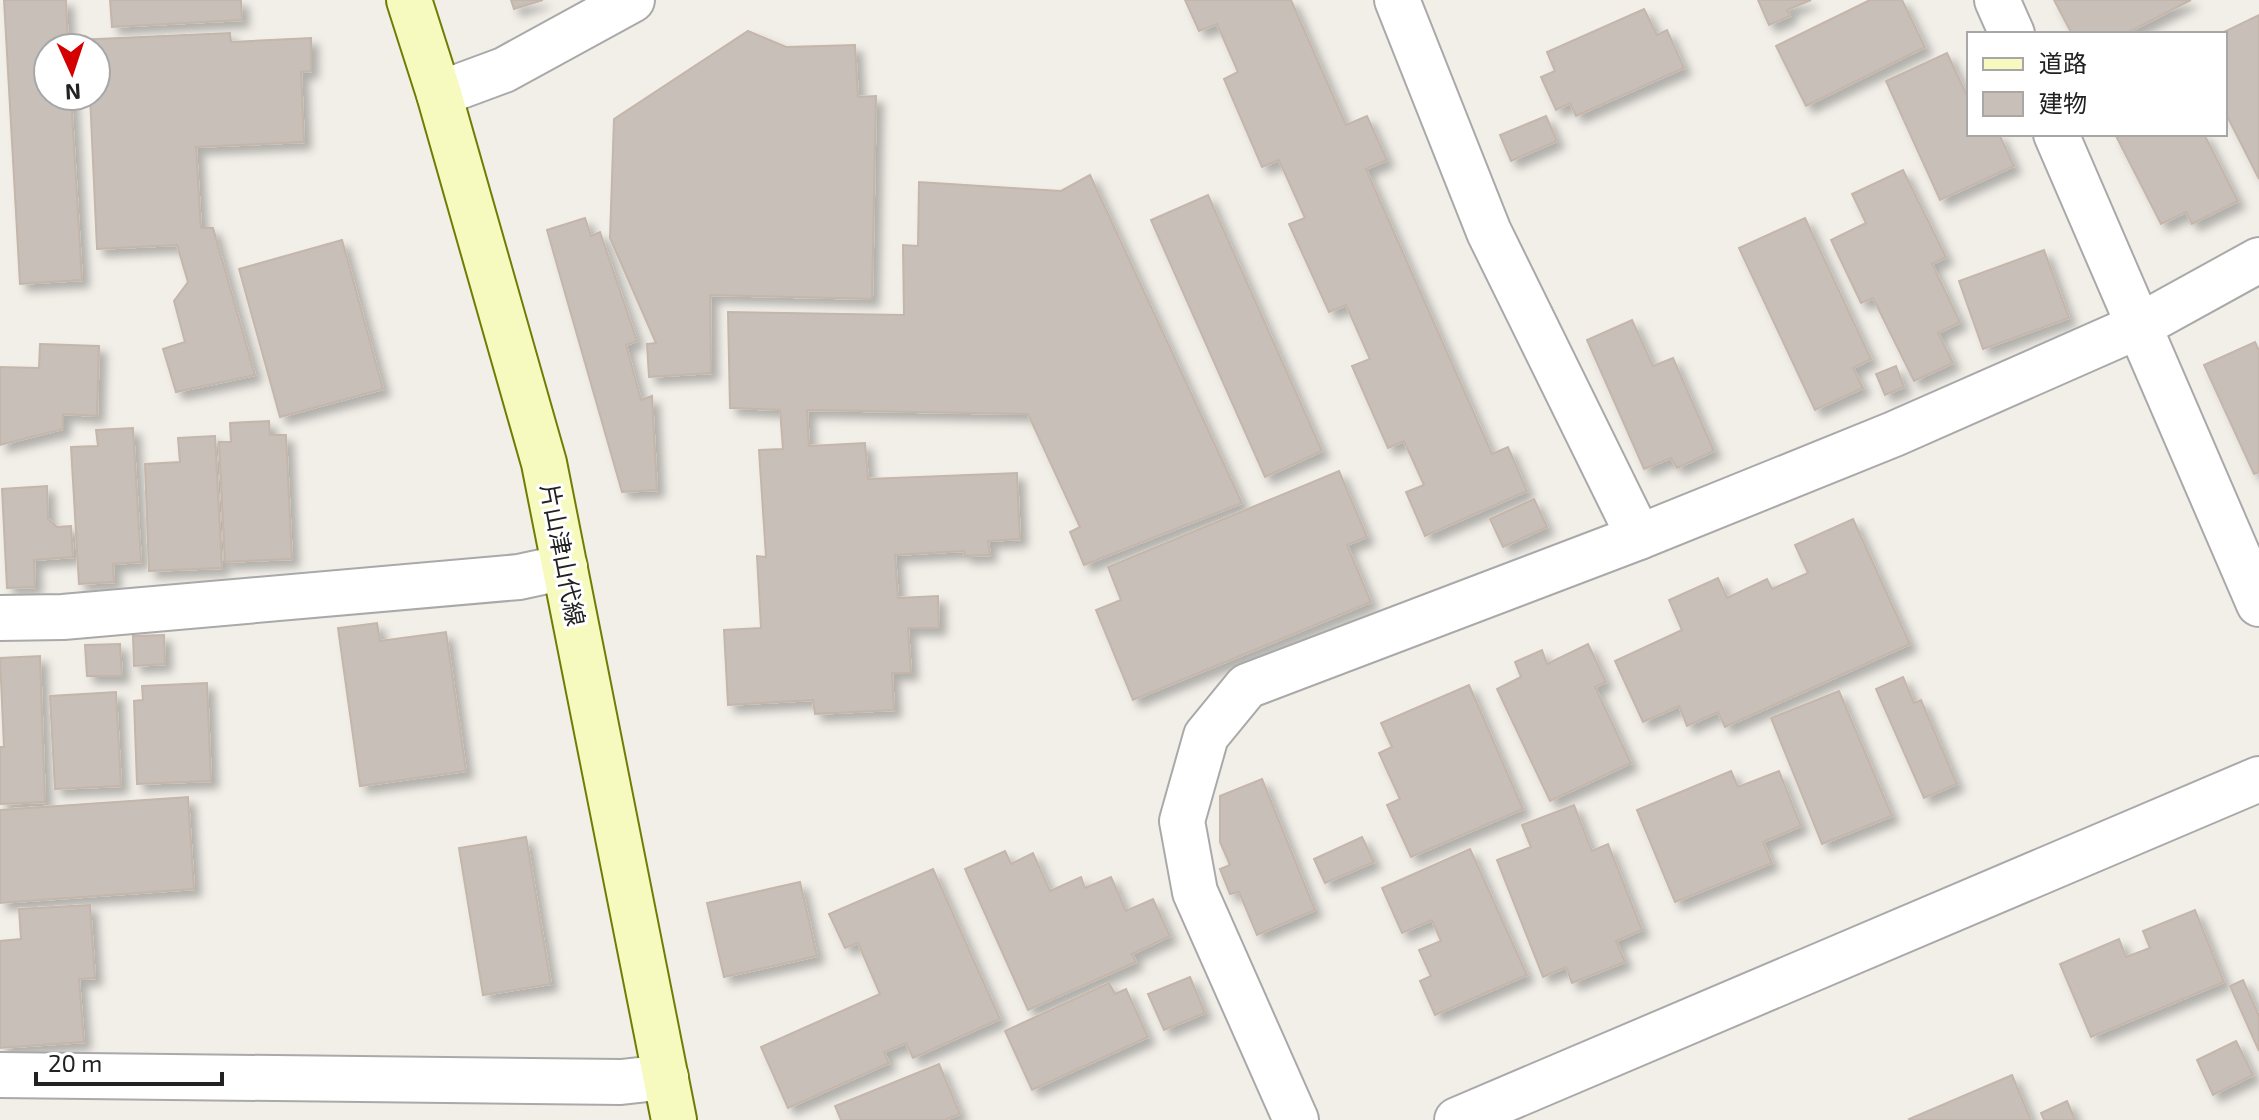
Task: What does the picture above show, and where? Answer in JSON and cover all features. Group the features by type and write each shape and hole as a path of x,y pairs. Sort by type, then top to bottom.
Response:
{"main road":[{"name":"片山津山代線","path":"409,0 439,94 544,463 674,1120"}],"street":[{"path":"439,94 504,70 632,0"},
{"path":"1397,0 1489,232 1639,537"},
{"path":"1997,0 2011,32"},
{"path":"2057,136 2141,325 2213,504 2259,604"},
{"path":"1296,1120 1195,892 1182,821 1206,736 1247,686 1639,537 1894,434 2141,325 2259,260"},
{"path":"0,618 63,617 519,577 565,567"},
{"path":"1457,1120 2259,779"},
{"path":"0,1075 621,1082 666,1077"}],"building":[{"path":"4,0 66,0 67,32 32,32 32,112 72,112 82,280 20,284"},
{"path":"110,0 241,0 242,20 112,27"},
{"path":"511,0 543,0 514,9"},
{"path":"1185,0 1291,0 1346,125 1367,116 1387,160 1366,169 1492,454 1508,447 1527,491 1425,536 1406,492 1424,485 1404,441 1388,448 1352,366 1370,359 1346,305 1329,312 1289,224 1305,218 1279,160 1262,167 1224,79 1238,72 1217,24 1199,31"},
{"path":"1758,0 1811,0 1787,10 1790,16 1769,25"},
{"path":"1870,0 1902,0 1925,47 1806,106 1776,46"},
{"path":"2054,0 2191,0 2129,32 2071,32"},
{"path":"1644,9 1657,35 1667,30 1684,68 1576,116 1570,103 1556,110 1541,77 1555,71 1547,52"},
{"path":"2259,15 2259,179 2227,116 2227,32 2224,32"},
{"path":"748,31 786,47 855,45 858,97 876,96 872,299 710,295 711,373 649,377 647,344 656,343 610,238 614,119"},
{"path":"230,33 231,42 311,38 311,71 301,72 304,142 196,147 201,228 213,228 255,375 176,392 163,349 185,342 174,301 188,282 177,245 97,249 91,112 112,112 112,38"},
{"path":"1947,53 1967,96 1967,136 2000,136 2014,166 1940,200 1886,81"},
{"path":"1546,116 1557,141 1511,161 1500,135"},
{"path":"2116,136 2205,136 2238,201 2192,224 2186,212 2161,224"},
{"path":"1903,170 1946,257 1932,264 1960,322 1938,333 1953,363 1914,381 1873,298 1861,303 1831,240 1866,223 1852,194"},
{"path":"1090,175 1242,503 1084,565 1070,532 1080,527 1028,414 807,410 809,446 865,443 868,479 1017,473 1020,539 988,541 990,555 965,556 964,551 895,555 898,598 938,596 939,628 908,628 911,673 892,673 894,710 815,714 813,700 728,705 724,630 761,628 757,556 766,557 759,450 783,449 780,410 730,408 728,312 904,315 903,245 918,246 919,182 1061,191"},
{"path":"1208,195 1322,451 1265,477 1151,220"},
{"path":"585,218 591,236 600,232 637,341 626,345 641,400 652,396 657,490 622,492 547,230"},
{"path":"1805,218 1871,359 1853,368 1863,388 1815,410 1739,248"},
{"path":"342,240 383,389 280,417 239,269"},
{"path":"2044,250 2069,318 1983,349 1959,281"},
{"path":"1632,320 1653,366 1673,358 1714,451 1677,468 1671,458 1644,469 1587,340"},
{"path":"2255,342 2259,351 2259,472 2254,474 2204,365"},
{"path":"40,344 99,346 97,416 63,414 63,429 0,445 0,367 39,368"},
{"path":"1896,366 1904,387 1885,395 1876,374"},
{"path":"269,421 270,435 286,435 292,559 225,562 219,442 231,442 230,423"},
{"path":"133,428 141,562 113,564 114,582 79,584 71,447 98,446 96,430"},
{"path":"215,436 222,568 149,571 145,464 180,462 178,438"},
{"path":"1339,471 1367,537 1347,545 1371,602 1133,700 1096,610 1121,600 1108,567"},
{"path":"47,486 48,519 57,527 71,526 73,557 34,560 35,587 7,588 2,489"},
{"path":"1534,499 1547,527 1503,547 1490,519"},
{"path":"1853,519 1910,644 1725,727 1718,712 1687,726 1679,706 1643,722 1615,661 1682,630 1669,600 1718,578 1727,598 1767,579 1772,589 1808,573 1795,545"},
{"path":"377,623 380,641 446,632 466,771 360,786 338,628"},
{"path":"164,635 165,664 134,666 133,636"},
{"path":"120,644 122,676 87,676 85,645"},
{"path":"1588,644 1606,682 1595,687 1631,763 1550,801 1497,689 1521,677 1515,662 1542,650 1547,664"},
{"path":"40,656 45,802 0,804 0,747 4,747 0,658"},
{"path":"1903,677 1914,703 1921,700 1957,784 1924,798 1876,689"},
{"path":"207,683 211,781 137,784 134,701 143,700 142,686"},
{"path":"1469,685 1523,809 1411,857 1387,805 1400,799 1379,753 1392,747 1381,723"},
{"path":"1839,691 1892,816 1822,844 1771,718"},
{"path":"116,692 121,786 55,789 50,696"},
{"path":"1731,771 1738,787 1779,771 1801,826 1763,842 1772,863 1675,902 1637,810"},
{"path":"1262,779 1315,910 1257,935 1239,892 1230,894 1220,869 1230,865 1220,842 1220,796"},
{"path":"188,797 194,889 0,903 0,810"},
{"path":"1574,805 1592,851 1608,844 1642,930 1616,941 1625,962 1572,983 1566,967 1543,977 1497,860 1531,847 1522,825"},
{"path":"526,837 551,984 483,995 459,848"},
{"path":"1362,837 1374,862 1325,883 1314,859"},
{"path":"1470,849 1527,975 1435,1015 1420,981 1431,976 1419,950 1441,941 1432,920 1402,933 1382,888"},
{"path":"1005,851 1011,864 1033,853 1050,891 1081,877 1085,888 1111,877 1126,911 1153,899 1170,936 1132,954 1136,962 1028,1010 965,869"},
{"path":"933,869 1000,1019 913,1058 906,1043 884,1052 889,1063 788,1108 761,1047 880,994 858,943 845,948 829,914"},
{"path":"800,882 817,956 724,977 707,903"},
{"path":"90,905 95,978 79,979 84,1042 0,1048 0,941 21,939 19,909"},
{"path":"2195,910 2224,982 2091,1037 2060,964 2119,939 2126,957 2150,948 2143,931"},
{"path":"1190,977 1205,1013 1164,1030 1148,994"},
{"path":"2243,980 2259,1016 2259,1051 2230,986"},
{"path":"1109,983 1115,994 1126,989 1148,1037 1032,1090 1005,1031"},
{"path":"2236,1041 2253,1075 2213,1095 2197,1060"},
{"path":"939,1064 960,1114 945,1120 841,1120 835,1106"},
{"path":"2012,1075 2031,1120 1909,1119"},
{"path":"2067,1101 2075,1120 2044,1120 2041,1113"}]}
